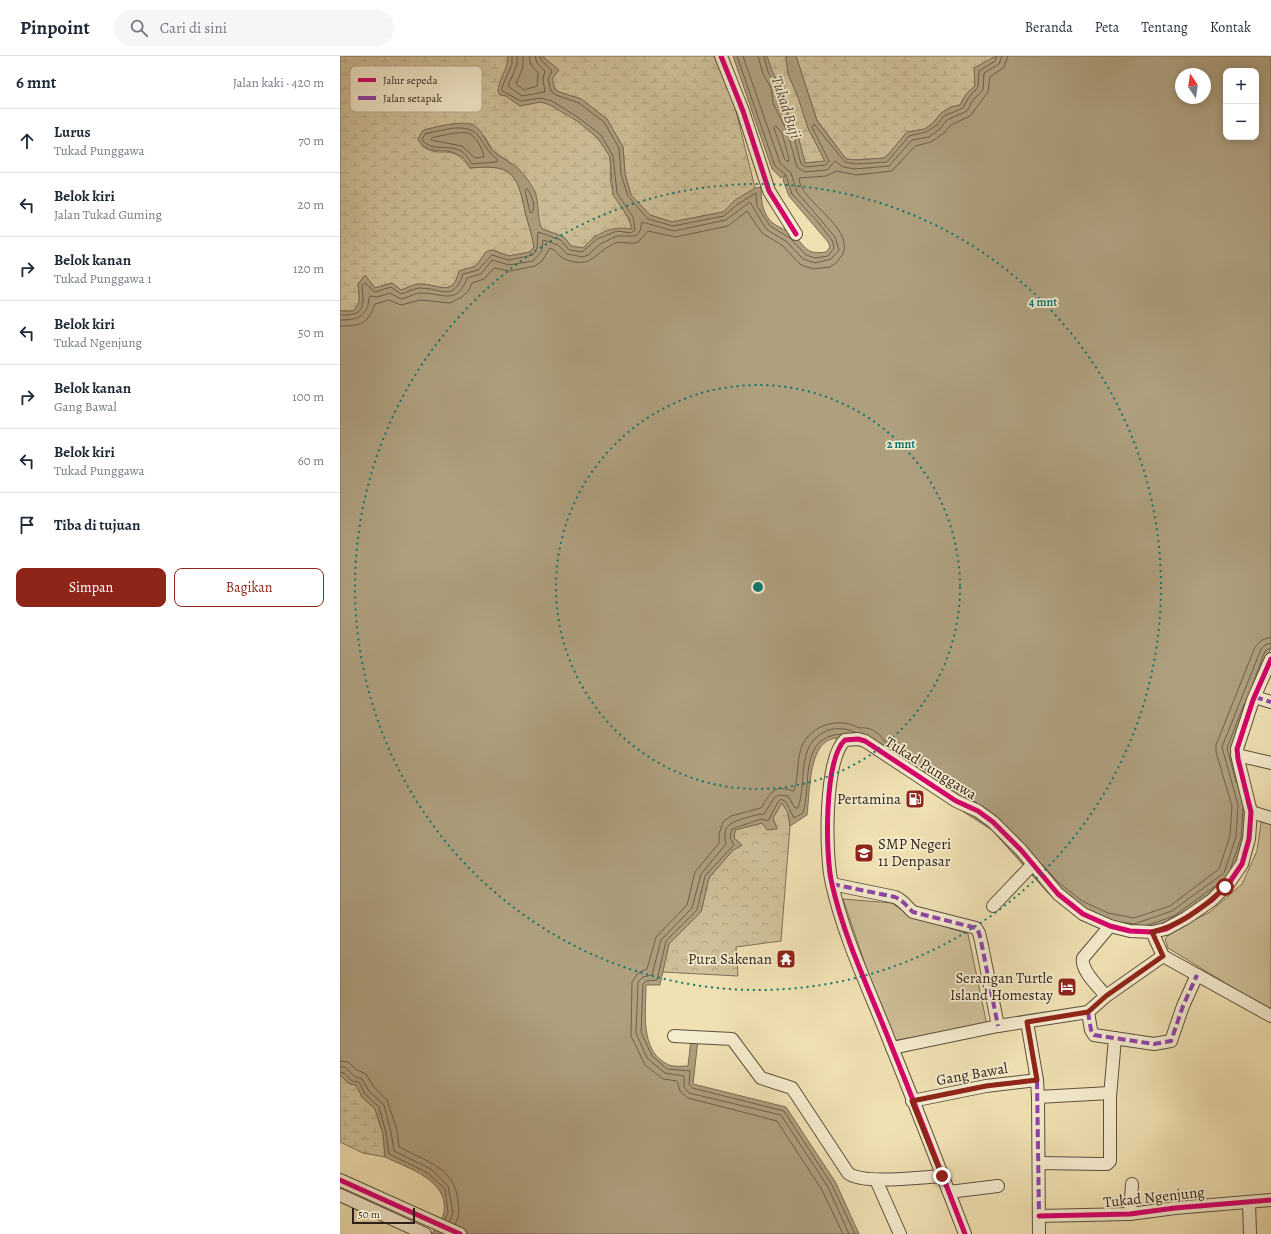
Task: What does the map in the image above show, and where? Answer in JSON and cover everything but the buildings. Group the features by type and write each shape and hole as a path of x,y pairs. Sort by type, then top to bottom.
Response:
{"street":[{"path":"721,56 743,111 769,190 796,234"},
{"name":"Tukad Punggawa","path":"965,1234 860,969 832,884 828,824 833,767 841,744 845,740 851,739 865,741 956,801 978,811 993,822 1033,864 1058,894 1070,905 1084,914 1110,926 1130,931 1152,932 1166,928 1186,918 1212,900 1229,884 1242,864 1249,839 1252,812 1237,755 1238,742 1271,658"},
{"path":"1255,697 1271,702"},
{"path":"1237,755 1271,764"},
{"path":"1252,812 1271,818"},
{"path":"993,906 1033,864"},
{"path":"832,884 895,897 904,900 908,908 913,912 976,928 980,937 998,1026"},
{"path":"1106,996 1086,970 1082,962 1082,958 1110,926"},
{"path":"1152,932 1163,956 1271,1016"},
{"path":"892,1048 998,1026 1088,1012 1106,996 1163,956"},
{"path":"1088,1012 1092,1034 1154,1044 1172,1041 1183,1006 1197,975"},
{"path":"1027,1022 1037,1080 1038,1097 1039,1234"},
{"path":"674,1036 732,1039 761,1078 792,1088 848,1173 853,1177 876,1180 942,1176"},
{"path":"1039,1163 1108,1164 1110,1161 1110,1093 1116,1038"},
{"name":"Gang Bawal","path":"912,1101 986,1086 1037,1080"},
{"path":"1038,1097 1110,1093"},
{"path":"340,1180 460,1234"},
{"path":"876,1180 900,1234"},
{"path":"1130,1214 1132,1184"},
{"path":"949,1192 998,1186"},
{"path":"364,1206 370,1193"},
{"path":"340,1195 425,1234"},
{"name":"Tukad Ngenjung","path":"1040,1216 1130,1214 1190,1206 1271,1200"},
{"path":"1249,1202 1250,1234"}],"green space":[{"path":"340,56 508,56 508,63 498,91 500,95 506,96 520,106 541,102 558,108 580,122 605,148 609,155 610,178 613,191 628,218 632,229 595,236 583,248 571,246 564,237 542,229 538,221 534,191 526,178 515,166 493,151 485,137 469,124 453,124 427,129 421,145 428,149 457,155 470,168 495,168 510,173 519,187 534,247 530,252 509,256 492,250 486,252 476,266 459,271 453,284 445,288 419,284 401,290 392,283 375,288 365,275 358,284 359,302 356,308 353,311 340,311"},
{"path":"542,56 714,56 734,103 755,188 735,201 723,212 672,222 650,215 631,195 625,174 623,147 607,119 581,99 559,92 555,89 552,79 558,70"},
{"path":"767,56 786,56 788,74 798,97 808,128 825,161 805,163 796,128 784,107 779,85"},
{"path":"796,56 996,56 975,68 975,86 966,94 960,105 951,107 941,113 934,122 925,129 907,132 885,158 856,160 846,159 817,120"},
{"path":"782,802 788,813 790,826 781,941 736,947 738,976 662,972 669,944 701,912 709,878 732,851 742,845 734,838 735,830 762,823 777,829 773,818"},
{"path":"1262,816 1271,820 1271,1011 1168,948 1165,939 1172,931 1210,912 1242,884 1257,851"},
{"path":"843,899 892,903 909,915 968,934 987,1025 891,1041"},
{"path":"340,1075 350,1084 356,1085 362,1097 375,1109 383,1134 385,1157 363,1153 340,1142"}],"water":[{"path":"508,56 542,56 559,70 552,79 555,89 559,92 581,99 607,119 623,147 625,174 631,195 650,215 672,222 723,212 735,200 755,188 761,187 763,207 770,220 793,235 807,249 819,253 826,252 830,247 828,242 789,196 783,180 785,175 781,178 772,169 733,56 767,56 779,85 784,107 796,128 805,163 825,161 808,128 798,97 788,74 786,56 796,56 817,121 846,159 856,160 885,158 907,132 925,129 934,122 941,113 951,107 960,105 966,94 975,86 974,68 996,56 1271,56 1271,648 1231,748 1247,804 1245,838 1232,878 1176,919 1135,933 1074,914 1048,893 992,830 870,752 864,743 861,746 844,739 831,739 822,746 816,756 812,770 807,815 790,826 788,813 782,803 773,818 777,829 767,830 762,823 735,830 734,838 742,845 732,851 709,878 701,912 669,944 660,985 646,985 646,1030 653,1051 659,1059 671,1066 688,1066 691,1039 698,1040 693,1084 786,1107 836,1183 859,1234 432,1234 444,1212 444,1201 440,1191 425,1177 385,1157 383,1134 375,1109 362,1097 356,1085 350,1084 340,1075 340,311 353,311 356,308 359,302 358,284 365,275 375,288 392,283 401,290 419,284 445,288 453,284 459,271 476,266 486,252 492,250 509,256 530,252 534,247 519,187 510,173 495,168 470,168 463,158 454,153 449,151 428,149 418,140 422,131 427,129 460,123 471,124 478,128 492,150 518,168 530,183 536,195 539,219 542,229 564,237 571,246 583,248 599,234 611,229 632,229 629,218 613,195 610,157 598,138 577,121 550,105 541,102 520,106 506,96 500,95 498,91 499,86 507,65"}],"marked path":[{"path":"1255,697 1271,702"},
{"path":"832,884 895,897 903,902 913,912 976,928 981,941 998,1026"},
{"path":"1088,1012 1091,1030 1094,1035 1154,1044 1171,1041 1183,1006 1197,975"},
{"path":"1027,1022 1037,1080 1039,1216"},
{"path":"912,1101 986,1086 1037,1080"}],"cycle path":[{"path":"721,56 743,111 769,191 796,234"},
{"path":"965,1234 850,944 837,904 832,884 828,852 828,809 833,767 838,750 845,740 858,739 865,741 956,801 978,811 993,822 1021,850 1058,894 1083,914 1110,926 1130,931 1152,932 1166,929 1186,918 1212,900 1229,883 1242,864 1249,839 1251,812 1237,749 1253,700 1271,659"},
{"path":"340,1180 460,1234"},
{"path":"1039,1216 1130,1214 1175,1208 1271,1200"}],"place":[{"name":"Pertamina","path":"915,799"},
{"name":"SMP Negeri 11 Denpasar","path":"864,853"},
{"name":"Pura Sakenan","path":"786,959"},
{"name":"Serangan Turtle Island Homestay","path":"1067,987"}],"route":[{"path":"942,1176 912,1101 986,1086 1037,1080 1027,1022 1088,1012 1106,996 1163,956 1152,932 1166,928 1186,918 1212,900 1225,887"}],"water label":[{"name":"Tukad Buji","path":"787,107"}]}
